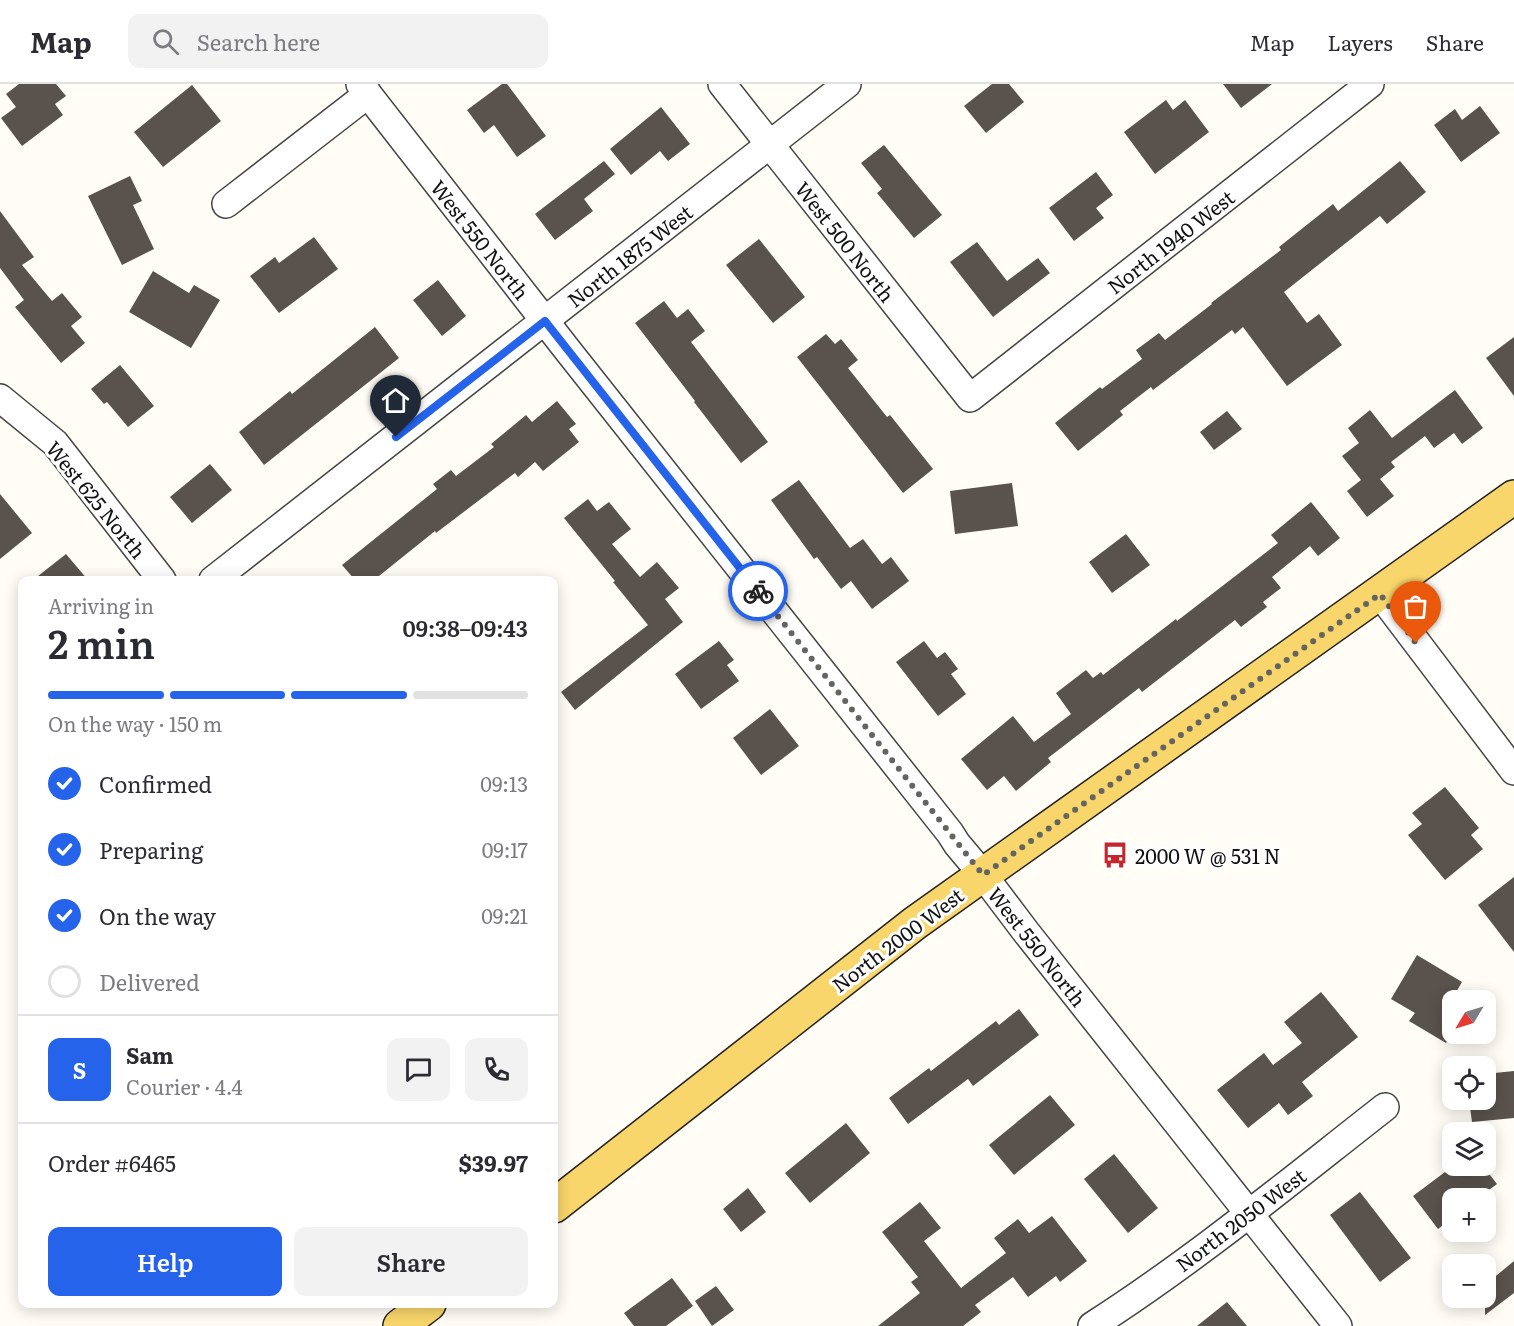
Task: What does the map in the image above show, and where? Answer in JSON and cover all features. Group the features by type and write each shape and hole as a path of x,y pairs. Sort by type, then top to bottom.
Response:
{"main road":[{"name":"North 2000 West","path":"558,1203 915,923 1514,497"},
{"path":"400,1326 424,1308"}],"street":[{"name":"West 500 North","path":"722,84 970,398"},
{"name":"North 1875 West","path":"218,576 847,84"},
{"name":"North 1940 West","path":"970,398 1370,84"},
{"path":"226,204 364,89"},
{"name":"West 550 North","path":"364,89 1338,1326"},
{"name":"West 625 North","path":"0,398 54,443 159,576"},
{"path":"1380,594 1514,771"},
{"name":"North 2050 West","path":"1092,1326 1205,1248 1385,1107"}],"building":[{"path":"19,84 56,84 66,96 55,104 63,115 22,146 1,118 16,107 6,94"},
{"path":"502,84 507,84 546,136 517,157 494,125 484,133 467,110"},
{"path":"992,84 1009,84 1024,102 986,133 964,106"},
{"path":"1223,84 1272,84 1241,108"},
{"path":"192,85 221,121 163,167 134,132"},
{"path":"1166,100 1173,110 1185,100 1209,132 1155,174 1124,132"},
{"path":"1480,106 1500,133 1461,162 1434,125 1455,109 1462,120"},
{"path":"661,107 690,144 668,161 660,151 631,175 610,149"},
{"path":"884,145 942,215 914,238 877,193 882,189 861,163"},
{"path":"604,161 615,174 584,199 593,211 555,240 535,214"},
{"path":"1400,161 1426,192 1387,224 1380,216 1284,292 1307,323 1319,314 1342,345 1287,386 1243,327 1235,334 1232,330 1153,390 1151,387 1120,411 1123,415 1078,451 1055,423 1100,387 1102,389 1142,359 1136,350 1159,333 1165,340 1281,250 1279,247 1333,204 1338,211"},
{"path":"1096,172 1113,195 1096,208 1104,218 1074,241 1049,208"},
{"path":"130,176 142,201 133,205 154,249 122,265 88,196"},
{"path":"0,211 34,257 22,265 52,301 62,293 82,317 71,326 85,343 61,363 15,307 24,300 0,268"},
{"path":"314,237 338,269 279,313 250,276 275,257 279,263"},
{"path":"759,239 805,297 773,323 726,265"},
{"path":"977,242 1007,281 1038,258 1050,273 993,317 950,262"},
{"path":"153,271 189,293 194,285 220,300 191,348 129,312"},
{"path":"438,280 466,316 442,336 413,300"},
{"path":"664,301 677,318 688,309 705,331 691,342 768,442 741,463 635,323"},
{"path":"375,327 399,358 264,465 239,432 290,391 292,394"},
{"path":"826,334 835,344 841,339 858,360 848,368 887,417 890,415 933,469 903,493 797,357"},
{"path":"1514,337 1514,396 1486,358"},
{"path":"120,365 154,406 128,427 107,402 104,404 91,389"},
{"path":"1455,390 1483,428 1462,444 1454,433 1434,448 1425,436 1391,462 1395,467 1380,479 1394,496 1367,517 1347,491 1361,480 1342,456 1359,443 1348,428 1370,410 1392,438"},
{"path":"557,401 576,424 569,429 579,442 543,471 535,462 518,477 515,473 436,533 435,531 379,576 352,576 342,565 437,489 433,484 451,470 456,476 494,447 491,444 526,415 532,422"},
{"path":"1227,411 1242,429 1214,450 1200,432"},
{"path":"210,464 232,490 192,523 170,497"},
{"path":"799,480 850,548 863,539 882,564 891,557 909,581 872,609 851,581 841,589 817,557 814,559 771,500"},
{"path":"1012,483 1018,526 955,534 950,491"},
{"path":"0,494 32,533 0,559"},
{"path":"588,499 597,511 609,502 631,529 612,544 640,577 657,562 679,588 665,599 683,622 575,710 561,692 648,625 564,518"},
{"path":"1311,502 1340,538 1318,556 1310,546 1272,577 1281,588 1263,602 1267,607 1241,627 1235,620 1142,692 1139,688 1048,758 1051,762 1016,791 1004,776 987,790 961,759 1013,716 1034,742 1071,714 1056,693 1086,670 1093,678 1101,672 1103,675 1176,619 1177,621 1278,543 1271,535"},
{"path":"1126,534 1150,565 1112,593 1089,562"},
{"path":"66,554 85,576 38,576"},
{"path":"719,641 734,660 727,665 739,681 701,709 675,674"},
{"path":"924,641 937,658 945,652 958,669 951,674 966,694 938,716 896,662"},
{"path":"770,709 799,746 761,775 733,738"},
{"path":"1445,787 1479,828 1471,835 1483,849 1445,880 1408,835 1422,824 1412,813"},
{"path":"1514,877 1514,952 1478,905"},
{"path":"1417,955 1462,982 1457,990 1442,990 1442,1041 1409,1021 1415,1013 1391,999"},
{"path":"1321,992 1358,1037 1302,1082 1313,1096 1288,1115 1279,1103 1248,1128 1217,1090 1264,1053 1273,1065 1302,1043 1284,1022"},
{"path":"1019,1009 1039,1035 973,1086 968,1079 908,1124 889,1098 929,1068 931,1071 996,1021 999,1025"},
{"path":"1514,1071 1514,1118 1472,1122 1470,1110 1496,1110 1496,1073"},
{"path":"1050,1095 1075,1125 1014,1175 989,1145"},
{"path":"846,1123 870,1153 810,1203 785,1173"},
{"path":"1114,1154 1158,1208 1128,1233 1084,1179"},
{"path":"1442,1174 1491,1176 1497,1184 1492,1188 1442,1188 1442,1226 1438,1229 1413,1196"},
{"path":"748,1188 766,1212 741,1232 723,1209"},
{"path":"1360,1192 1411,1258 1380,1282 1330,1215"},
{"path":"920,1202 941,1228 924,1241 961,1288 1006,1253 994,1238 1018,1219 1029,1233 1052,1216 1087,1261 1060,1282 1056,1276 1028,1297 1013,1277 975,1305 981,1312 963,1326 878,1326 920,1293 911,1282 918,1277 882,1232"},
{"path":"1514,1261 1514,1293 1496,1307 1496,1276"},
{"path":"672,1278 693,1306 666,1326 634,1326 624,1313"},
{"path":"716,1286 734,1310 712,1326 695,1301"},
{"path":"1227,1302 1247,1326 1197,1326"},
{"path":"1485,1308 1494,1308 1485,1315"}],"way so far":[{"path":"758,591 983,875 1380,594 1416,643"}],"place":[{"name":"2000 W @ 531 N","path":"1115,855"}],"route":[{"path":"396,437 545,321 758,591"}]}
